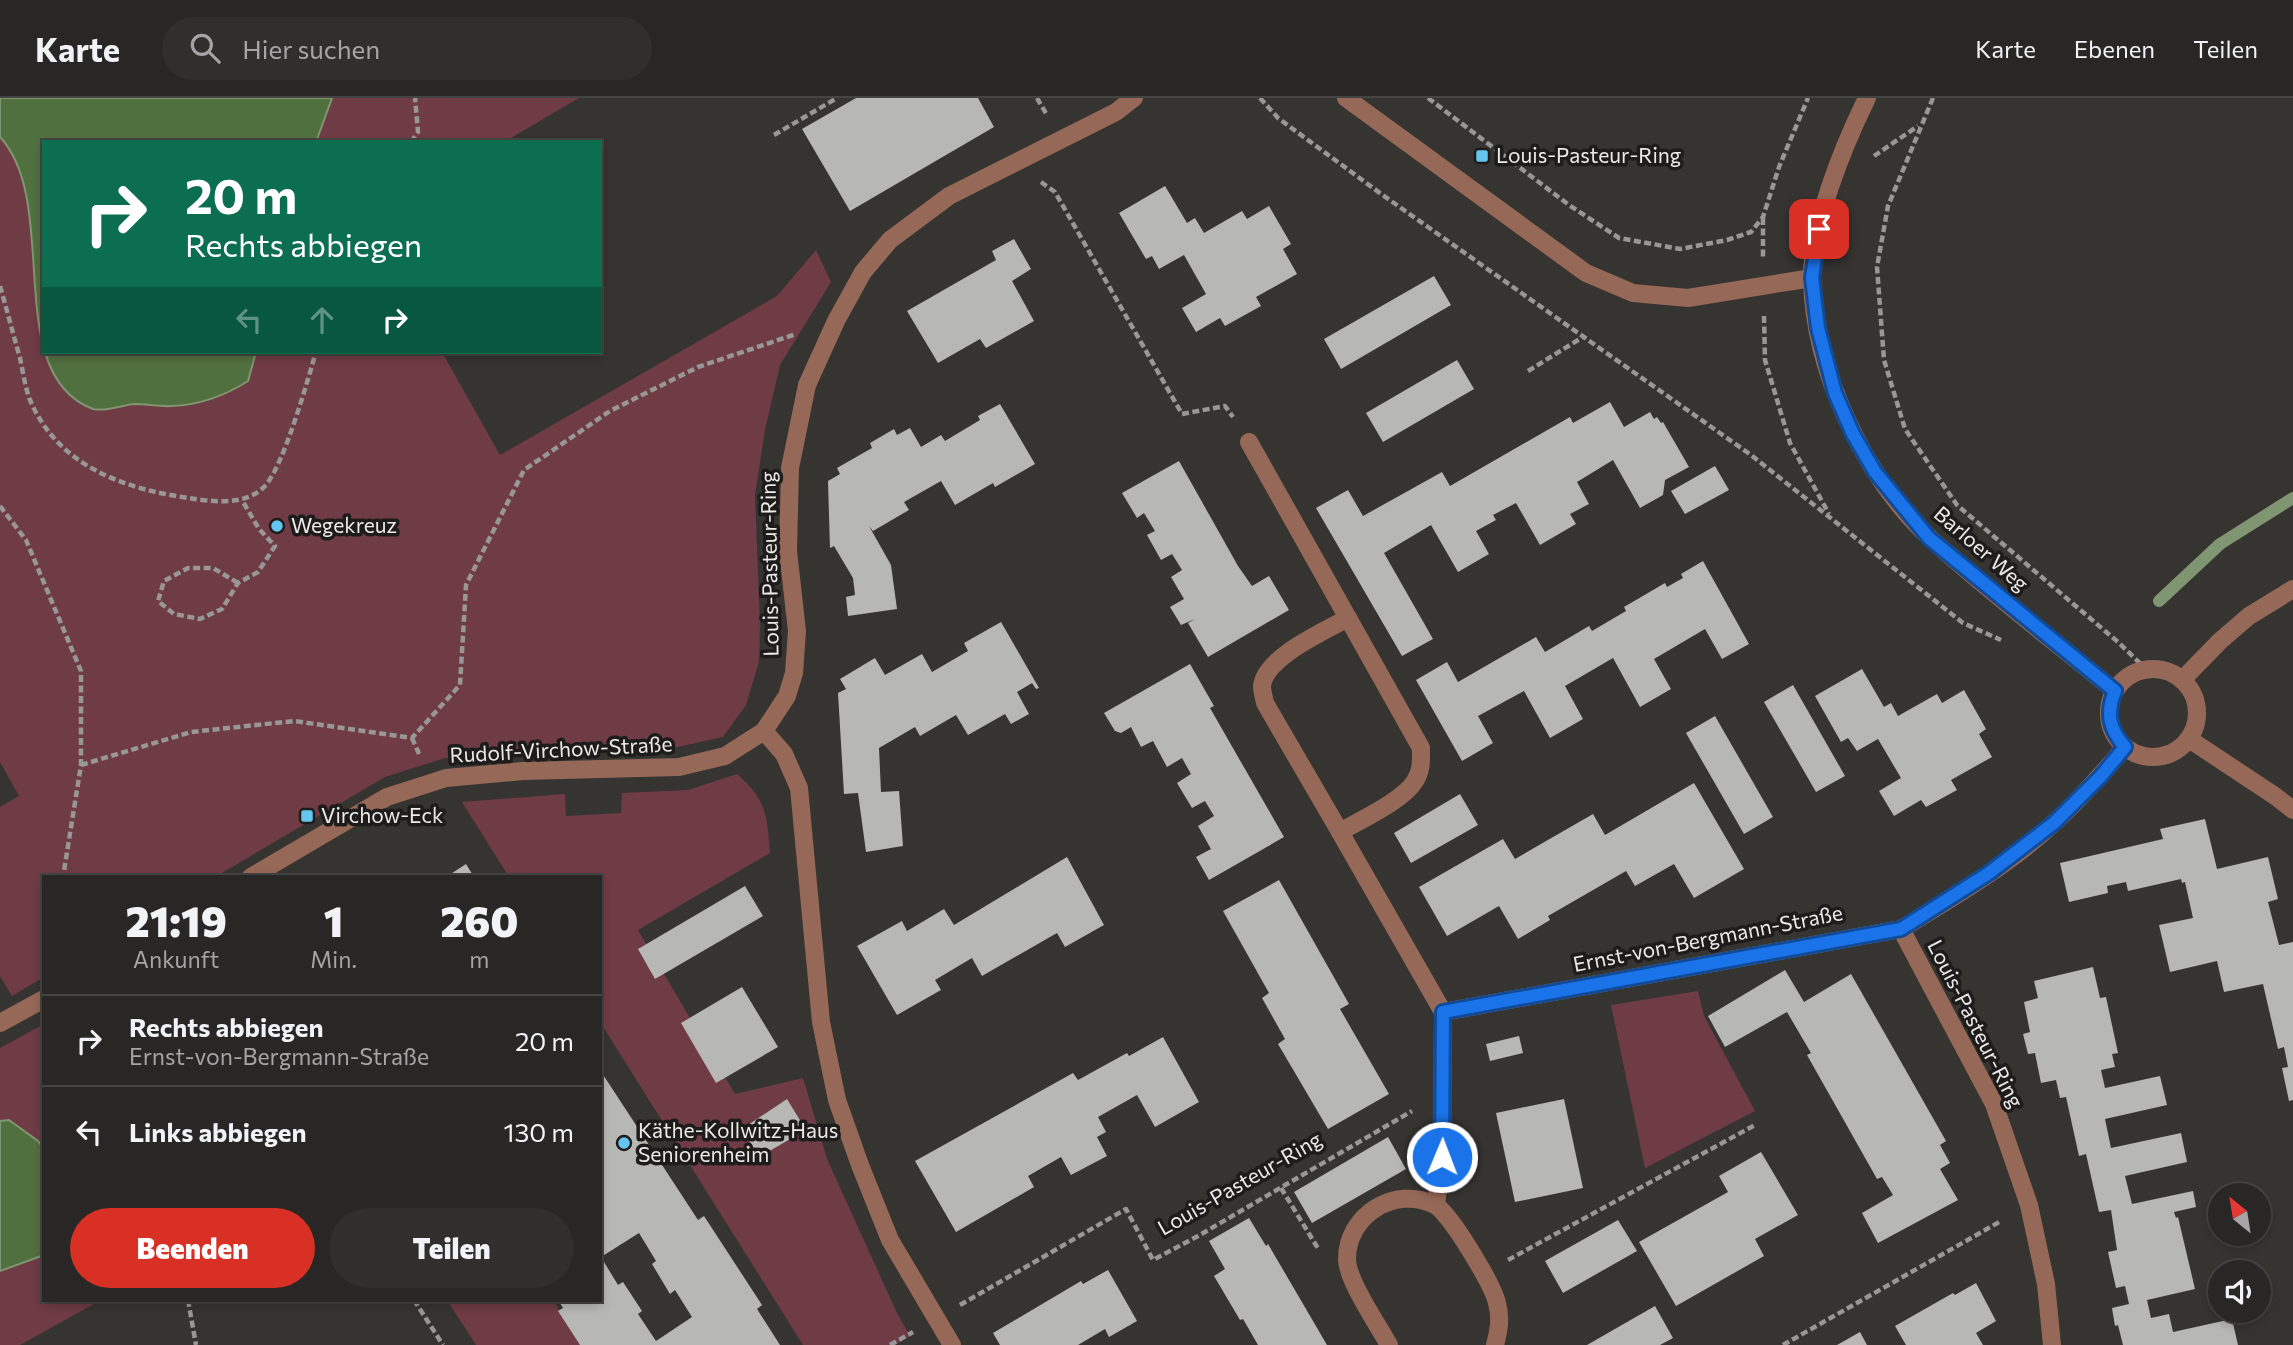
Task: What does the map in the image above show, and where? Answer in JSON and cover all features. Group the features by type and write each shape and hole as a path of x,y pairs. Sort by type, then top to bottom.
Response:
{"street":[{"name":"Louis-Pasteur-Ring","path":"764,731 787,696 794,673 797,631 788,551 790,468 807,386 836,321 863,272 890,240 949,196 1116,112 1134,98"},
{"path":"1346,98 1586,273 1633,293 1688,298 1812,278"},
{"name":"Barloer Weg","path":"1867,98 1830,187 1819,229 1812,278 1818,328 1835,393 1853,434 1875,472 1929,538 2115,691"},
{"path":"1249,442 1421,748 1421,766 1415,783 1340,832"},
{"path":"2182,680 2220,640 2249,616 2293,589"},
{"path":"1348,618 1286,654 1270,669 1262,685 1265,703 1443,1012 1442,1157 1436,1205"},
{"path":"2146,669 2159,669 2182,680 2192,693 2197,708 2189,739 2175,751 2159,757 2141,755 2125,747 2115,736 2109,721 2109,705 2123,680 2146,669"},
{"path":"764,731 784,754 799,788 821,1022 837,1100 890,1240 952,1345"},
{"name":"Rudolf-Virchow-Straße","path":"253,875 387,797 446,778 523,771 679,767 725,756 764,731"},
{"path":"2189,739 2293,810"},
{"name":"Ernst-von-Bergmann-Straße","path":"1443,1012 1901,929 1966,888 2054,823 2101,776 2125,747"},
{"name":"Louis-Pasteur-Ring","path":"1901,929 1994,1104 2029,1205 2046,1284 2052,1345"},
{"path":"0,1023 42,1000"},
{"path":"1389,1345 1353,1280 1347,1259 1353,1233 1369,1211 1391,1199 1413,1199 1436,1205 1454,1224 1483,1274 1497,1301 1500,1326 1495,1345"}],"path":[{"path":"412,140 418,132 415,98"},
{"path":"774,135 837,98"},
{"path":"1260,98 1278,118 1751,455 1963,623 2011,644"},
{"path":"1428,98 1569,205 1619,239 1680,249 1727,240 1751,232 1763,218 1779,167 1808,98"},
{"path":"1933,98 1888,206 1877,267 1884,360 1905,429 1957,505 2108,633 2146,669"},
{"path":"1016,163 1055,192 1182,414 1225,406 1249,442"},
{"path":"0,286 30,400 49,431 93,471 127,486 212,501 242,500 265,486 281,457 315,354"},
{"path":"81,765 191,732 295,721 412,738 460,685 466,585 524,470 610,411 698,367 836,321"},
{"path":"1528,371 1583,337"},
{"path":"1765,360 1790,443 1831,518"},
{"path":"238,583 213,568 188,568 164,580 158,601 174,614 200,619 222,609 238,583 258,572 275,546 259,529 242,500"},
{"path":"0,506 26,540 81,671 81,765 63,875"},
{"name":"Louis-Pasteur-Ring","path":"936,1319 1126,1209 1153,1259 1443,1093"},
{"path":"1483,1274 1755,1125"},
{"path":"1281,1188 1317,1249 1347,1259"},
{"path":"1783,1345 2029,1205"},
{"path":"188,1302 196,1345"},
{"path":"415,1302 443,1345"}],"shaded area":[{"path":"0,98 579,98 507,140 42,140 42,354 443,354 500,455 777,296 816,250 831,282 780,365 765,430 755,495 759,662 746,705 723,737 673,748 445,758 385,777 218,875 42,875 42,978 12,996 0,976 0,807 19,796 0,762"},
{"path":"0,98 332,98 317,140 42,140 42,337 28,203 18,166 0,137"},
{"path":"46,354 255,354 248,381 212,398 192,404 135,404 98,410 65,390"},
{"path":"737,774 754,792 764,809 770,853 638,930 735,1094 803,1078 827,1159 910,1336 895,1345 803,1345 602,1025 602,875 508,875 462,802 565,794 566,816 621,813 622,793 688,790"},
{"path":"1698,991 1704,1016 1755,1111 1645,1168 1611,1005"},
{"path":"42,1025 42,1302 97,1302 20,1345 0,1345 0,1048"},
{"path":"9,1120 42,1146 42,1256 0,1271 0,1121"},
{"path":"448,1302 554,1302 583,1345 476,1345"}],"building":[{"path":"856,98 978,98 994,127 850,211 802,129"},
{"path":"1165,186 1187,223 1195,218 1204,233 1242,211 1247,219 1269,206 1291,244 1283,249 1297,274 1256,297 1261,306 1225,326 1220,318 1196,332 1182,308 1206,294 1184,255 1159,269 1152,256 1146,259 1119,213"},
{"path":"1014,239 1031,269 1012,281 1034,321 986,348 980,339 938,363 907,311 996,260 992,251"},
{"path":"1434,276 1451,305 1341,369 1324,339"},
{"path":"1457,360 1474,389 1383,442 1366,413"},
{"path":"1610,402 1624,427 1650,412 1654,419 1657,417 1663,422 1689,467 1665,480 1663,495 1640,508 1613,460 1577,482 1589,504 1570,514 1576,524 1540,545 1516,503 1493,515 1496,520 1476,531 1489,554 1458,572 1431,525 1384,553 1433,639 1402,656 1316,508 1348,490 1363,516 1442,472 1450,486 1570,417 1573,423"},
{"path":"1000,404 1035,464 995,487 993,483 955,505 941,481 904,502 909,510 873,531 869,526 891,565 897,609 848,616 846,597 855,595 853,578 834,546 830,548 828,481 840,474 837,468 872,448 870,443 894,429 897,435 910,428 921,447 941,435 945,441 980,420 978,416"},
{"path":"1179,461 1252,586 1269,576 1289,610 1208,657 1188,623 1195,619 1181,625 1170,607 1184,599 1171,577 1182,570 1172,554 1161,560 1147,535 1155,531 1144,513 1137,518 1122,493"},
{"path":"1715,466 1729,490 1685,514 1671,491"},
{"path":"1703,561 1749,644 1722,659 1705,629 1654,659 1671,689 1640,707 1613,658 1565,686 1583,719 1550,738 1524,691 1478,716 1493,743 1462,761 1416,680 1447,662 1458,682 1536,637 1545,652 1589,626 1592,631 1626,611 1624,607 1665,583 1667,587 1683,578 1681,574"},
{"path":"1001,622 1039,688 1036,689 1032,683 1017,692 1029,714 1011,724 1005,714 968,735 956,715 920,736 915,727 879,748 881,792 899,791 903,846 866,852 858,793 844,794 838,693 846,689 840,679 875,658 885,675 922,654 932,672 968,651 964,643"},
{"path":"1190,664 1214,706 1210,708 1284,837 1209,880 1196,857 1211,849 1198,826 1214,816 1205,801 1192,808 1177,783 1191,774 1182,758 1167,767 1153,741 1141,747 1131,727 1121,733 1115,731 1104,713"},
{"path":"1862,669 1884,707 1891,703 1898,716 1937,694 1942,703 1964,690 1986,729 1979,734 1992,757 1951,780 1957,790 1926,807 1921,800 1894,816 1879,791 1901,778 1878,739 1857,751 1848,738 1841,742 1815,696"},
{"path":"1793,685 1845,776 1816,792 1764,702"},
{"path":"1715,716 1773,817 1744,834 1686,733"},
{"path":"1694,783 1744,869 1694,898 1674,864 1635,886 1626,871 1548,916 1550,920 1518,939 1499,906 1447,936 1419,887 1503,839 1515,859 1593,814 1605,835"},
{"path":"1460,794 1478,825 1411,863 1394,833"},
{"path":"2205,819 2217,869 2268,857 2278,899 2268,902 2279,945 2293,942 2293,1100 2289,1101 2282,1068 2288,1067 2284,1047 2278,1049 2263,984 2224,992 2217,961 2170,972 2159,925 2193,918 2185,882 2182,883 2181,879 2128,891 2126,882 2107,886 2108,893 2069,902 2060,863 2163,839 2160,829"},
{"path":"1067,857 1104,925 1065,947 1057,933 982,976 972,958 935,980 941,990 897,1015 857,946 902,921 907,931 944,909 954,925"},
{"path":"466,864 473,875 449,875"},
{"path":"1279,880 1349,1004 1340,1009 1389,1094 1328,1129 1278,1044 1285,1039 1262,998 1269,993 1223,911"},
{"path":"745,886 763,916 655,979 638,949"},
{"path":"2093,967 2100,998 2106,997 2118,1053 2112,1054 2115,1067 2101,1070 2105,1088 2160,1076 2167,1105 2105,1119 2111,1148 2181,1133 2187,1162 2125,1176 2132,1204 2193,1191 2196,1207 2174,1212 2176,1218 2178,1217 2195,1289 2147,1300 2151,1318 2169,1314 2173,1332 2214,1323 2233,1323 2238,1345 2123,1345 2118,1325 2115,1326 2112,1308 2129,1304 2125,1286 2116,1288 2108,1252 2117,1250 2111,1210 2099,1212 2086,1154 2079,1156 2066,1097 2060,1098 2056,1080 2041,1083 2035,1053 2028,1054 2023,1034 2030,1032 2024,1002 2038,998 2034,981"},
{"path":"1785,970 1804,1002 1851,974 1946,1141 1940,1145 1950,1163 1940,1169 1958,1200 1878,1243 1862,1213 1893,1195 1882,1177 1877,1179 1807,1055 1811,1053 1787,1012 1725,1047 1708,1016"},
{"path":"742,987 778,1047 716,1083 681,1023"},
{"path":"1519,1036 1523,1053 1490,1061 1486,1044"},
{"path":"1163,1037 1199,1102 1155,1127 1137,1095 1098,1117 1106,1132 1097,1137 1107,1156 1071,1175 1061,1157 1028,1176 1034,1187 956,1232 915,1161 1073,1073 1078,1080"},
{"name":"Käthe-Kollwitz-Haus Seniorenheim","path":"602,1073 698,1220 704,1216 762,1305 757,1309 780,1345 580,1345 558,1311 563,1308 559,1302 602,1302 602,1259 618,1285 623,1282 642,1311 638,1314 656,1341 692,1317 675,1290 670,1294 652,1264 656,1261 639,1233 602,1256"},
{"path":"787,1099 806,1130 759,1157 742,1129"},
{"path":"1564,1099 1583,1188 1515,1202 1496,1113"},
{"path":"1388,1137 1406,1169 1312,1223 1294,1192"},
{"path":"1761,1152 1798,1215 1755,1239 1764,1256 1676,1306 1639,1242 1728,1192 1719,1176"},
{"path":"1249,1218 1266,1246 1268,1244 1327,1345 1258,1345 1243,1319 1240,1320 1214,1276 1225,1269 1209,1241"},
{"path":"1618,1220 1637,1251 1563,1293 1545,1261"},
{"path":"1108,1270 1137,1321 1109,1337 1105,1329 1078,1345 1000,1345 993,1333 1081,1281 1083,1284"},
{"path":"1976,1283 1996,1321 1976,1333 1983,1345 1906,1345 1895,1326"},
{"path":"1655,1306 1673,1338 1660,1345 1587,1345"},
{"path":"1860,1332 1867,1345 1837,1345"}],"waterway":[{"path":"2159,601 2220,544 2293,498"}],"place":[{"name":"Louis-Pasteur-Ring","path":"1482,156"},
{"name":"Wegekreuz","path":"277,526"},
{"name":"Virchow-Eck","path":"307,816"},
{"name":"Käthe-Kollwitz-Haus Seniorenheim","path":"624,1143"}],"route":[{"path":"1442,1157 1443,1012 1901,929 2005,862 2054,823 2101,776 2125,747 2115,736 2109,721 2109,705 2115,691 1929,538 1875,472 1853,434 1835,393 1818,328 1812,278 1819,229"}]}
